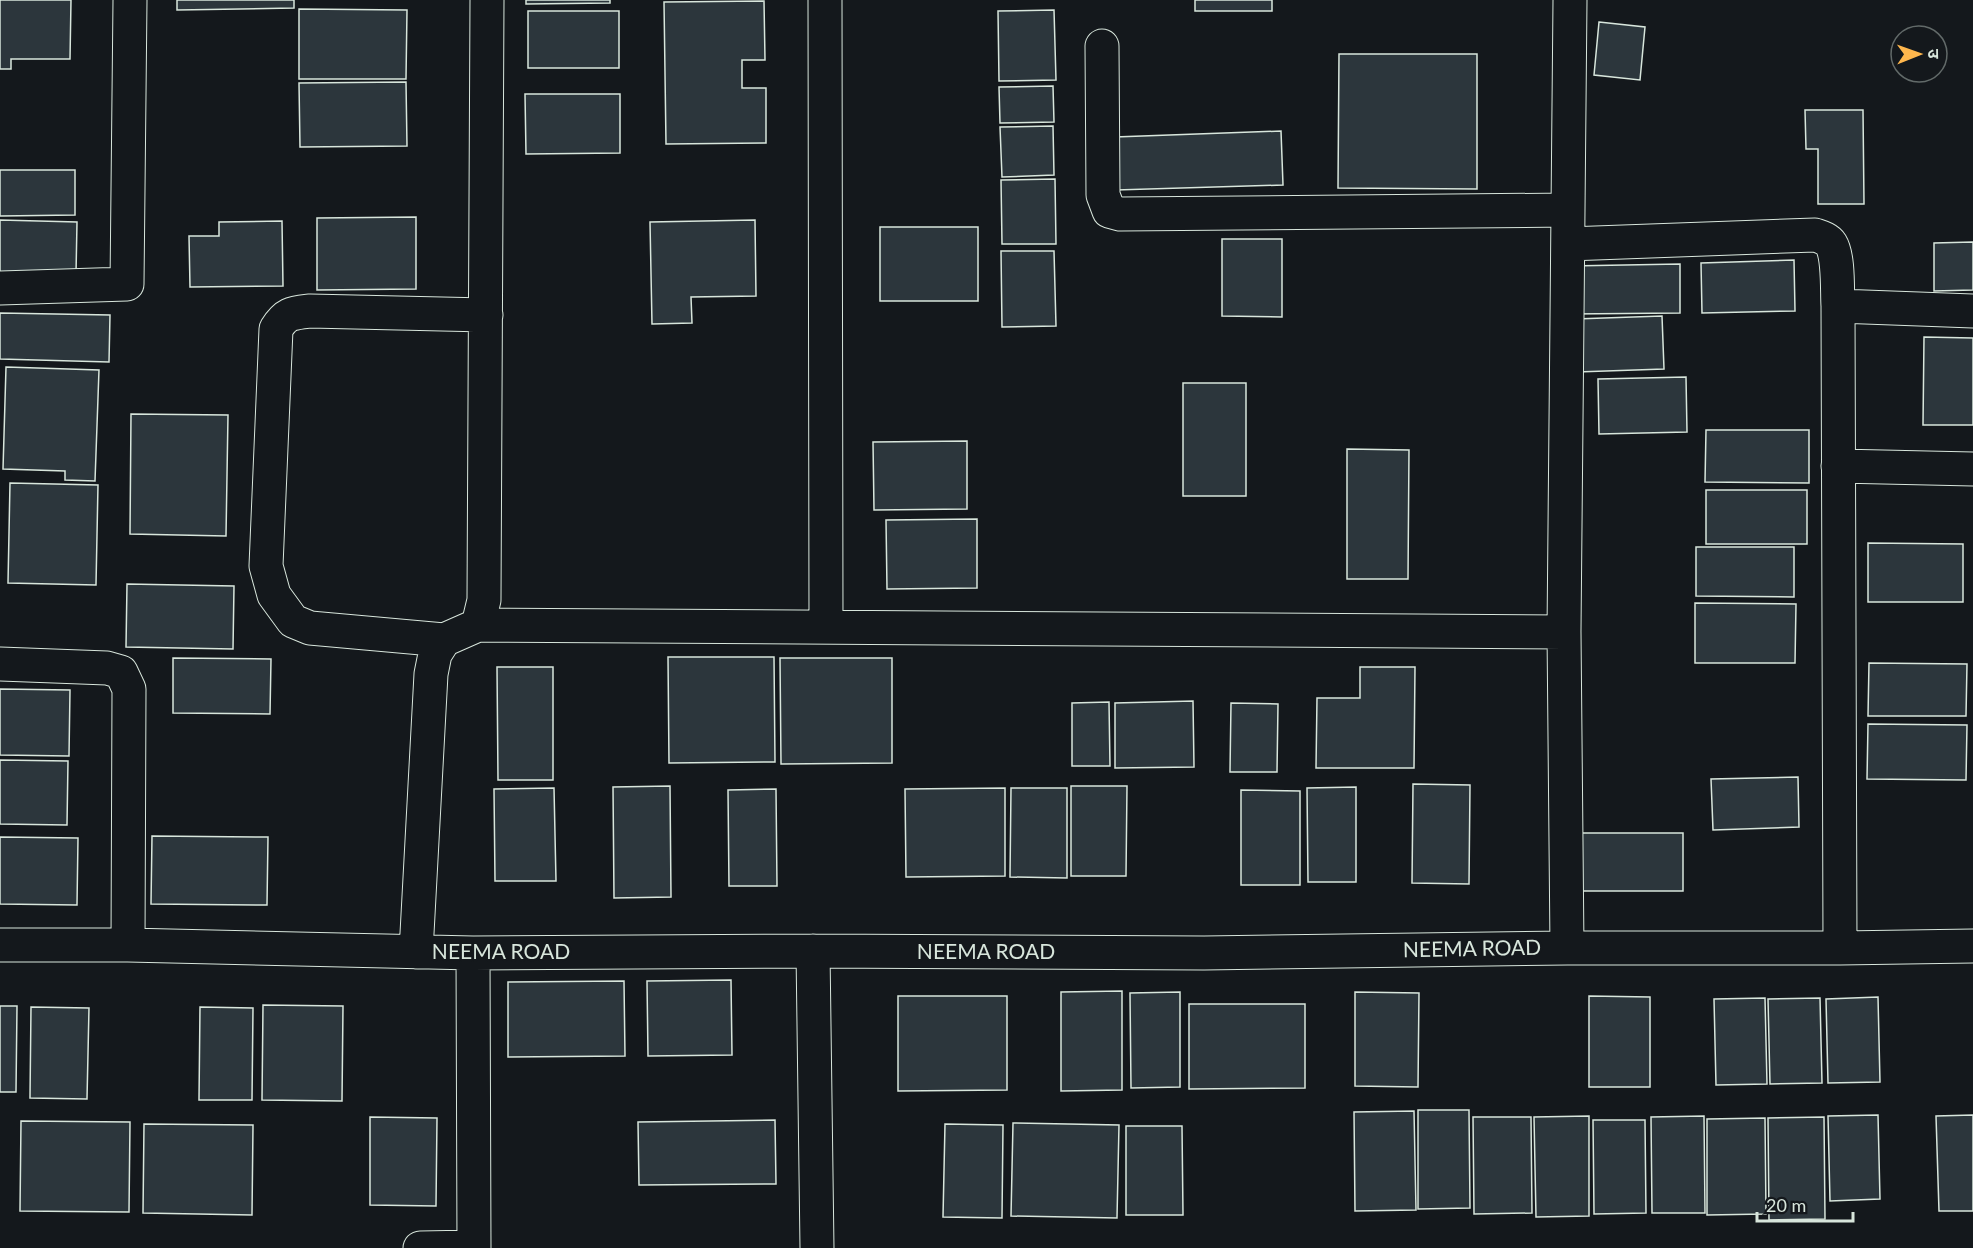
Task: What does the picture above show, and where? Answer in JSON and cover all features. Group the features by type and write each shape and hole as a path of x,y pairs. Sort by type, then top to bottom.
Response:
{"street":[{"path":"0,288 127,284 130,0"},
{"path":"478,625 484,600 488,0"},
{"path":"825,0 826,627"},
{"path":"1567,948 1564,632 1570,0"},
{"path":"1101,46 1102,195 1109,211 1120,214 1568,210"},
{"path":"1568,244 1815,235 1831,243 1835,254 1838,306 1840,948"},
{"path":"1838,306 1973,311"},
{"path":"486,315 310,311 283,318 276,330 266,566 274,595 293,621 310,628 444,640 478,625 1564,632"},
{"path":"1838,466 1973,469"},
{"path":"416,952 431,674 435,654 444,640"},
{"path":"0,664 107,668 121,672 125,679 129,689 128,945"},
{"name":"NEEMA ROAD","path":"0,945 128,945 474,953 813,951 1204,953 1973,946"},
{"path":"813,951 818,1248"},
{"path":"420,1248 474,1247 474,953"}],"building":[{"path":"0,0 71,0 70,59 11,59 11,69 0,69"},
{"path":"177,0 294,0 294,8 177,10"},
{"path":"526,0 610,0 610,3 526,4"},
{"path":"1195,0 1272,0 1272,11 1195,11"},
{"path":"764,1 765,60 742,60 742,88 766,88 766,143 666,144 664,2"},
{"path":"299,9 407,10 406,79 299,79"},
{"path":"1054,10 1056,80 999,81 998,11"},
{"path":"528,11 619,11 619,68 528,68"},
{"path":"1599,22 1645,27 1640,80 1594,75"},
{"path":"1339,54 1477,54 1477,189 1338,188"},
{"path":"406,82 407,146 300,147 299,83"},
{"path":"1053,86 1054,122 1000,123 999,87"},
{"path":"525,94 620,94 620,153 526,154"},
{"path":"1805,110 1863,110 1864,204 1818,204 1818,149 1806,149"},
{"path":"1053,126 1054,175 1002,177 1000,127"},
{"path":"1281,131 1283,185 1116,190 1115,137"},
{"path":"0,170 75,170 75,215 0,216"},
{"path":"1055,179 1056,244 1002,244 1001,180"},
{"path":"416,217 416,289 317,290 317,218"},
{"path":"0,220 77,222 76,274 0,272"},
{"path":"755,220 756,296 691,297 692,323 652,324 650,222"},
{"path":"282,221 283,286 190,287 189,236 219,236 219,222"},
{"path":"880,227 978,227 978,301 880,301"},
{"path":"1222,239 1282,239 1282,317 1222,316"},
{"path":"1973,242 1973,290 1934,291 1934,243"},
{"path":"1001,251 1054,251 1056,326 1002,327"},
{"path":"1794,260 1795,311 1702,313 1701,263"},
{"path":"1680,264 1680,313 1570,314 1569,266"},
{"path":"0,313 110,315 109,362 0,359"},
{"path":"1662,316 1664,369 1577,372 1575,319"},
{"path":"1924,337 1973,338 1973,425 1923,425"},
{"path":"6,367 99,370 95,481 65,480 65,471 3,469"},
{"path":"1686,377 1687,432 1599,434 1598,379"},
{"path":"1183,383 1246,383 1246,496 1183,496"},
{"path":"131,414 228,415 226,536 130,534"},
{"path":"1706,430 1809,430 1809,483 1705,482"},
{"path":"967,441 967,509 874,510 873,442"},
{"path":"1347,449 1409,450 1408,579 1347,579"},
{"path":"10,483 98,485 96,585 8,583"},
{"path":"1706,490 1807,490 1807,544 1706,544"},
{"path":"977,519 977,588 887,589 886,520"},
{"path":"1868,543 1963,544 1963,602 1868,602"},
{"path":"1696,547 1794,547 1794,597 1696,596"},
{"path":"127,584 234,586 233,649 126,647"},
{"path":"1695,603 1796,604 1795,663 1695,663"},
{"path":"668,657 774,657 775,762 669,763"},
{"path":"173,658 271,659 270,714 173,713"},
{"path":"780,658 892,658 892,763 781,764"},
{"path":"1869,663 1967,664 1966,716 1868,716"},
{"path":"497,667 553,667 553,780 498,780"},
{"path":"1360,667 1415,667 1414,768 1316,768 1317,698 1360,698"},
{"path":"0,689 70,690 69,756 0,755"},
{"path":"1193,701 1194,767 1115,768 1115,703"},
{"path":"1109,702 1110,766 1072,766 1072,703"},
{"path":"1231,703 1278,704 1277,772 1230,772"},
{"path":"1868,724 1967,725 1966,780 1867,779"},
{"path":"0,760 68,761 67,825 0,824"},
{"path":"1798,777 1799,827 1713,830 1711,779"},
{"path":"1413,784 1470,785 1469,884 1412,883"},
{"path":"670,786 671,897 614,898 613,787"},
{"path":"1071,786 1127,786 1126,876 1071,876"},
{"path":"1356,787 1356,882 1308,882 1307,788"},
{"path":"554,788 556,881 495,881 494,789"},
{"path":"1005,788 1005,876 906,877 905,789"},
{"path":"1011,788 1067,788 1067,878 1010,877"},
{"path":"776,789 777,886 729,886 728,790"},
{"path":"1241,790 1300,791 1300,885 1241,885"},
{"path":"1575,833 1683,833 1683,891 1575,891"},
{"path":"152,836 268,837 267,905 151,904"},
{"path":"0,837 78,838 77,905 0,904"},
{"path":"731,980 732,1055 648,1056 647,981"},
{"path":"624,981 625,1056 508,1057 508,982"},
{"path":"1122,991 1122,1090 1061,1091 1061,992"},
{"path":"1180,992 1180,1087 1131,1088 1130,993"},
{"path":"1355,992 1419,993 1418,1087 1355,1086"},
{"path":"898,996 1007,996 1007,1090 898,1091"},
{"path":"1589,996 1650,997 1650,1087 1589,1087"},
{"path":"1878,997 1880,1082 1828,1083 1826,999"},
{"path":"1765,998 1767,1084 1716,1085 1714,999"},
{"path":"1820,998 1822,1083 1770,1084 1768,999"},
{"path":"1189,1004 1305,1004 1305,1088 1189,1089"},
{"path":"263,1005 343,1006 342,1101 262,1100"},
{"path":"0,1006 17,1006 16,1092 0,1092"},
{"path":"31,1007 89,1008 87,1099 30,1098"},
{"path":"200,1007 253,1008 252,1100 199,1100"},
{"path":"1418,1110 1469,1110 1470,1208 1418,1209"},
{"path":"1414,1111 1416,1210 1355,1211 1354,1112"},
{"path":"1878,1115 1880,1199 1830,1201 1828,1116"},
{"path":"1973,1115 1973,1211 1939,1211 1936,1116"},
{"path":"1589,1116 1589,1216 1536,1217 1534,1117"},
{"path":"1704,1116 1705,1213 1652,1213 1651,1117"},
{"path":"370,1117 437,1118 436,1206 370,1205"},
{"path":"1473,1117 1531,1117 1532,1213 1474,1214"},
{"path":"1824,1117 1825,1219 1769,1220 1768,1118"},
{"path":"1765,1118 1766,1214 1707,1215 1707,1119"},
{"path":"775,1120 776,1184 639,1185 638,1122"},
{"path":"1593,1120 1645,1120 1646,1213 1594,1214"},
{"path":"21,1121 130,1122 129,1212 20,1211"},
{"path":"1013,1123 1119,1125 1117,1218 1011,1216"},
{"path":"144,1124 253,1125 252,1215 143,1213"},
{"path":"945,1124 1003,1125 1002,1218 943,1217"},
{"path":"1126,1126 1182,1126 1183,1215 1126,1215"}]}
